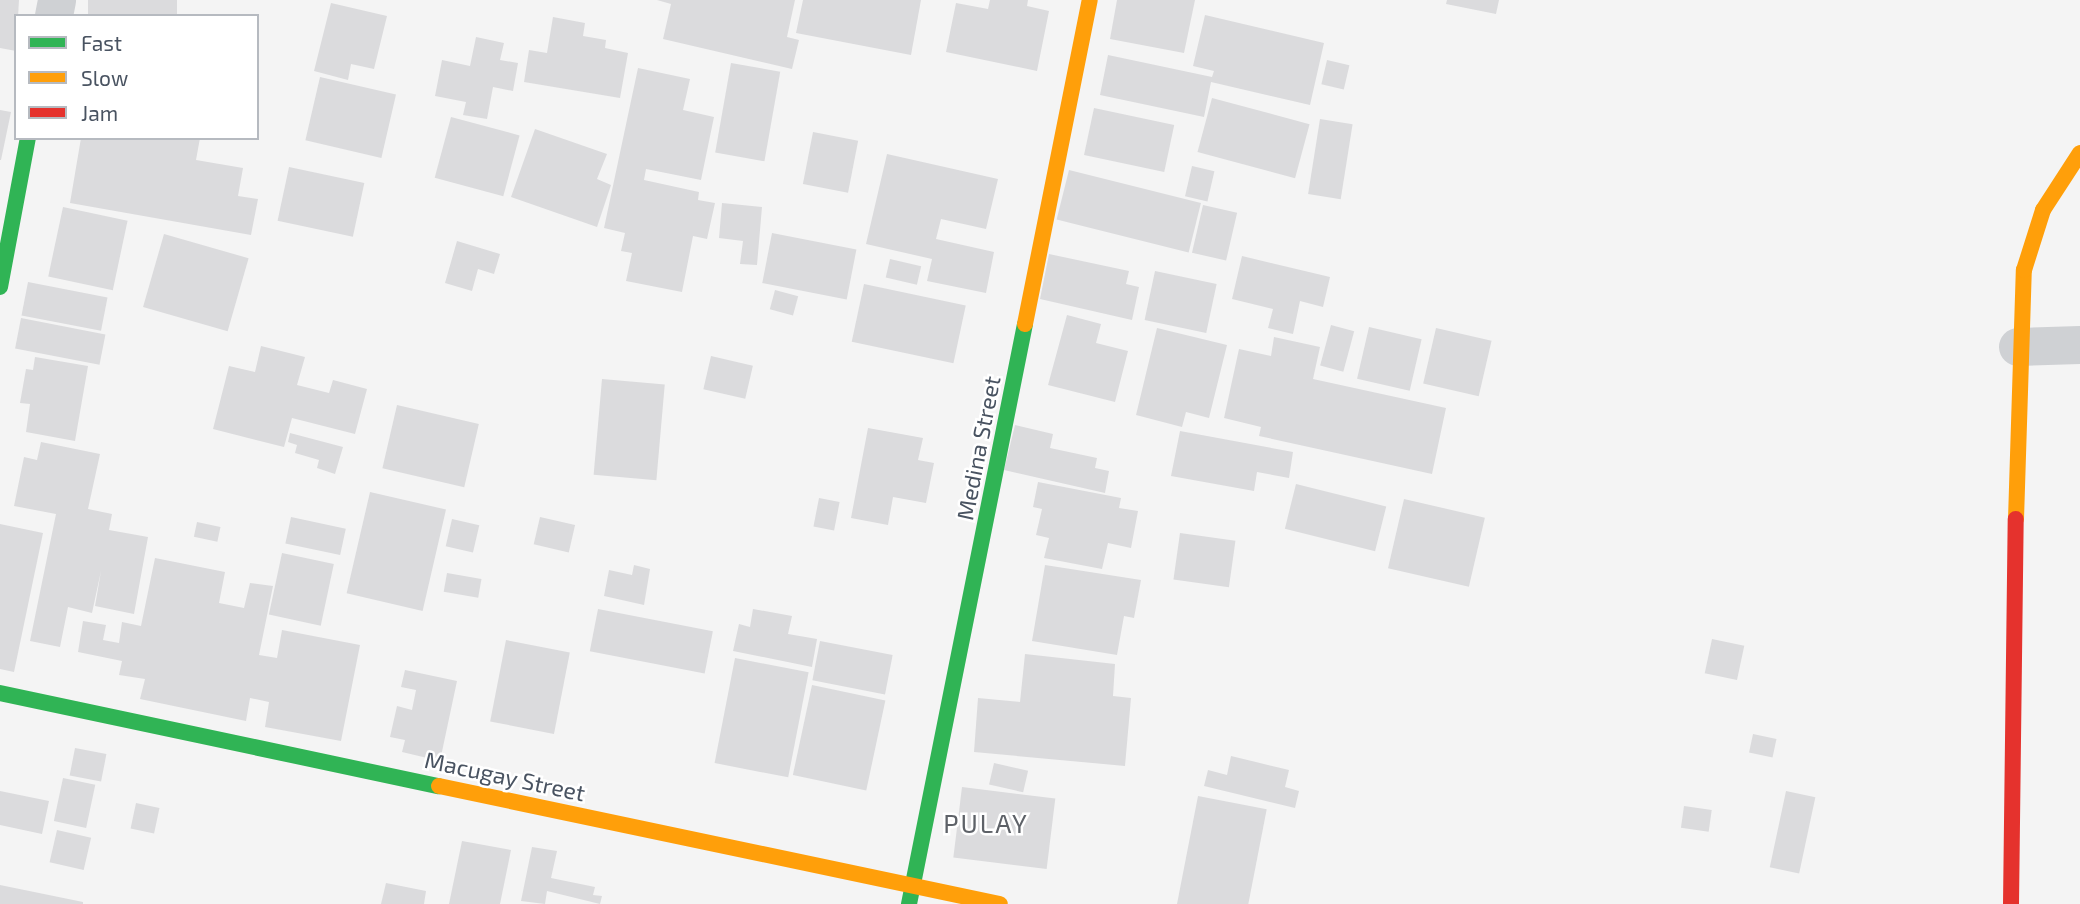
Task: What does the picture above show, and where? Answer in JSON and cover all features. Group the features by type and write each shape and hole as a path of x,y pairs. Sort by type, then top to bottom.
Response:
{"street":[{"name":"Medina Street","path":"909,904 1090,0"},
{"path":"0,287 28,140"},
{"path":"2011,904 2018,346 2024,270 2039,222 2080,153"},
{"path":"2018,346 2080,345"},
{"name":"Macugay Street","path":"0,693 1000,904"}],"building":[{"path":"0,0 19,0 18,14 14,14 14,51 0,48"},
{"path":"88,0 177,0 177,14 88,14"},
{"path":"657,0 795,0 787,37 799,40 792,69 663,39 671,4"},
{"path":"803,0 921,0 911,55 796,33"},
{"path":"990,0 1028,0 1027,6 1049,11 1037,71 946,52 956,3 988,9"},
{"path":"1117,0 1195,0 1184,53 1110,39"},
{"path":"1447,0 1499,0 1496,14 1446,4"},
{"path":"331,3 387,16 374,69 351,64 348,80 314,71"},
{"path":"1205,15 1324,43 1310,105 1211,82 1204,117 1100,95 1108,55 1212,77 1214,71 1193,66"},
{"path":"553,17 585,23 583,36 606,40 605,48 628,53 620,98 524,82 529,50 547,53"},
{"path":"476,37 504,43 500,60 518,63 513,91 493,87 487,119 463,115 466,102 435,96 442,60 470,66"},
{"path":"1327,60 1349,65 1344,90 1321,84"},
{"path":"731,63 780,72 764,161 715,153"},
{"path":"638,68 690,79 683,110 714,117 701,180 646,169 644,180 699,192 698,200 715,203 707,239 693,236 682,292 626,281 632,253 621,251 625,233 604,228"},
{"path":"320,77 396,95 381,158 305,140"},
{"path":"1212,98 1310,124 1295,178 1198,152"},
{"path":"1094,108 1174,125 1164,172 1084,155"},
{"path":"0,110 11,112 1,160 0,160"},
{"path":"451,117 520,135 503,196 435,178"},
{"path":"1320,119 1353,124 1341,199 1308,194"},
{"path":"535,129 607,154 597,179 611,185 597,227 511,197"},
{"path":"813,132 858,141 848,193 803,184"},
{"path":"81,140 200,140 196,160 243,168 238,196 258,199 251,235 70,203"},
{"path":"887,154 998,179 986,229 941,219 936,239 994,252 986,293 927,281 932,259 866,244"},
{"path":"1192,166 1214,171 1207,201 1185,196"},
{"path":"289,167 364,183 353,237 278,221"},
{"path":"1069,170 1201,203 1189,252 1057,219"},
{"path":"722,203 762,207 757,265 740,264 743,241 719,238"},
{"path":"1203,205 1237,213 1226,261 1192,253"},
{"path":"63,207 128,221 113,290 48,276"},
{"path":"772,233 856,249 847,299 762,283"},
{"path":"164,234 249,258 228,331 143,307"},
{"path":"457,241 500,254 494,274 478,269 472,291 445,283"},
{"path":"1049,254 1129,271 1126,284 1139,287 1132,320 1040,299"},
{"path":"1242,256 1330,277 1323,307 1300,301 1293,334 1268,328 1273,309 1232,299"},
{"path":"890,259 921,266 917,285 886,278"},
{"path":"1155,271 1217,284 1206,333 1145,320"},
{"path":"28,282 108,297 101,331 22,315"},
{"path":"864,284 966,306 953,363 852,342"},
{"path":"775,290 798,296 793,316 770,309"},
{"path":"1067,315 1101,324 1096,343 1128,351 1115,402 1048,385"},
{"path":"21,318 105,334 100,365 15,348"},
{"path":"1331,325 1354,331 1343,372 1320,366"},
{"path":"1369,327 1422,339 1410,391 1357,379"},
{"path":"1157,328 1227,345 1209,418 1186,412 1182,427 1136,415"},
{"path":"1436,328 1492,341 1479,396 1423,384"},
{"path":"1274,337 1320,347 1313,379 1446,408 1432,474 1259,436 1261,427 1224,418 1239,349 1271,356"},
{"path":"261,346 305,357 297,385 329,393 333,380 367,389 355,434 292,418 284,447 213,429 229,366 255,372"},
{"path":"711,356 753,366 745,399 703,389"},
{"path":"35,357 88,366 75,441 26,432 30,404 20,403 26,369 33,370"},
{"path":"602,379 665,384 656,480 594,475"},
{"path":"397,405 479,424 464,487 382,468"},
{"path":"1015,425 1053,434 1050,448 1097,458 1095,468 1109,471 1105,493 1004,470"},
{"path":"868,428 923,438 918,460 934,463 926,503 893,497 888,525 851,518"},
{"path":"1180,431 1293,452 1289,478 1257,472 1254,491 1171,476"},
{"path":"290,433 343,447 335,474 317,468 319,460 295,453 297,445 288,442"},
{"path":"41,442 100,454 88,509 112,514 109,530 148,537 134,614 95,606 101,571 92,613 68,607 60,647 30,641 56,514 14,506 24,457 37,460"},
{"path":"1038,482 1121,498 1119,508 1138,511 1131,548 1108,543 1102,569 1044,558 1049,538 1036,535 1042,509 1033,507"},
{"path":"1296,484 1386,506 1375,551 1285,529"},
{"path":"370,492 446,510 423,611 347,593"},
{"path":"819,498 840,502 834,530 813,526"},
{"path":"1404,499 1485,518 1469,587 1388,568"},
{"path":"291,517 346,529 340,555 285,543"},
{"path":"540,517 575,525 569,552 534,544"},
{"path":"452,519 479,525 473,553 446,546"},
{"path":"197,522 220,527 217,542 194,537"},
{"path":"0,524 43,533 14,672 0,669"},
{"path":"1180,533 1235,541 1229,587 1173,580"},
{"path":"282,553 334,564 321,626 269,615"},
{"path":"155,558 225,572 219,603 244,608 250,583 273,586 259,655 277,658 282,630 360,645 341,741 265,727 269,702 250,698 246,721 140,699 145,679 119,675 122,661 78,652 83,621 106,625 103,640 119,643 122,622 141,626"},
{"path":"634,565 650,569 644,605 604,596 609,570 632,575"},
{"path":"1045,565 1141,580 1134,618 1124,616 1117,655 1032,641"},
{"path":"447,573 481,579 478,598 444,592"},
{"path":"598,609 713,631 705,674 590,651"},
{"path":"753,609 792,616 788,634 817,639 812,667 733,651 739,624 750,627"},
{"path":"1712,639 1744,646 1737,680 1705,673"},
{"path":"506,640 570,652 554,734 490,721"},
{"path":"820,641 893,655 885,694 812,680"},
{"path":"1025,654 1115,664 1113,696 1131,698 1125,766 974,752 978,698 1020,702"},
{"path":"735,658 809,672 788,777 715,763"},
{"path":"405,670 457,681 440,761 402,752 405,740 390,737 397,706 412,710 416,690 401,687"},
{"path":"812,685 885,701 866,791 793,775"},
{"path":"1753,734 1776,739 1773,758 1749,753"},
{"path":"75,748 106,754 101,782 70,775"},
{"path":"1231,756 1289,770 1285,787 1299,791 1295,808 1204,786 1208,770 1227,775"},
{"path":"994,763 1028,771 1023,792 989,784"},
{"path":"63,778 95,785 86,828 54,821"},
{"path":"962,787 1055,798 1047,869 953,857"},
{"path":"0,791 49,801 42,834 0,825"},
{"path":"1786,791 1815,797 1799,874 1770,867"},
{"path":"1198,796 1267,809 1248,904 1177,904"},
{"path":"136,803 159,808 154,833 131,828"},
{"path":"1684,806 1712,810 1709,832 1681,828"},
{"path":"57,830 91,838 84,870 50,862"},
{"path":"462,841 511,850 500,904 449,904"},
{"path":"532,847 557,851 551,878 595,887 593,895 602,896 600,904 547,891 545,904 521,901"},
{"path":"386,883 426,891 424,904 381,904"},
{"path":"0,885 83,902 83,904 0,904"}],"traffic: fast":[{"path":"0,287 28,140"},
{"path":"909,904 1025,324"},
{"path":"0,693 439,786"}],"traffic: slow":[{"path":"1025,324 1090,0"},
{"path":"2016,519 2024,270 2043,210 2080,153"},
{"path":"439,786 1000,904"}],"traffic: jam":[{"path":"2011,904 2016,519"}],"district":[{"name":"PULAY","path":"986,823"}]}
